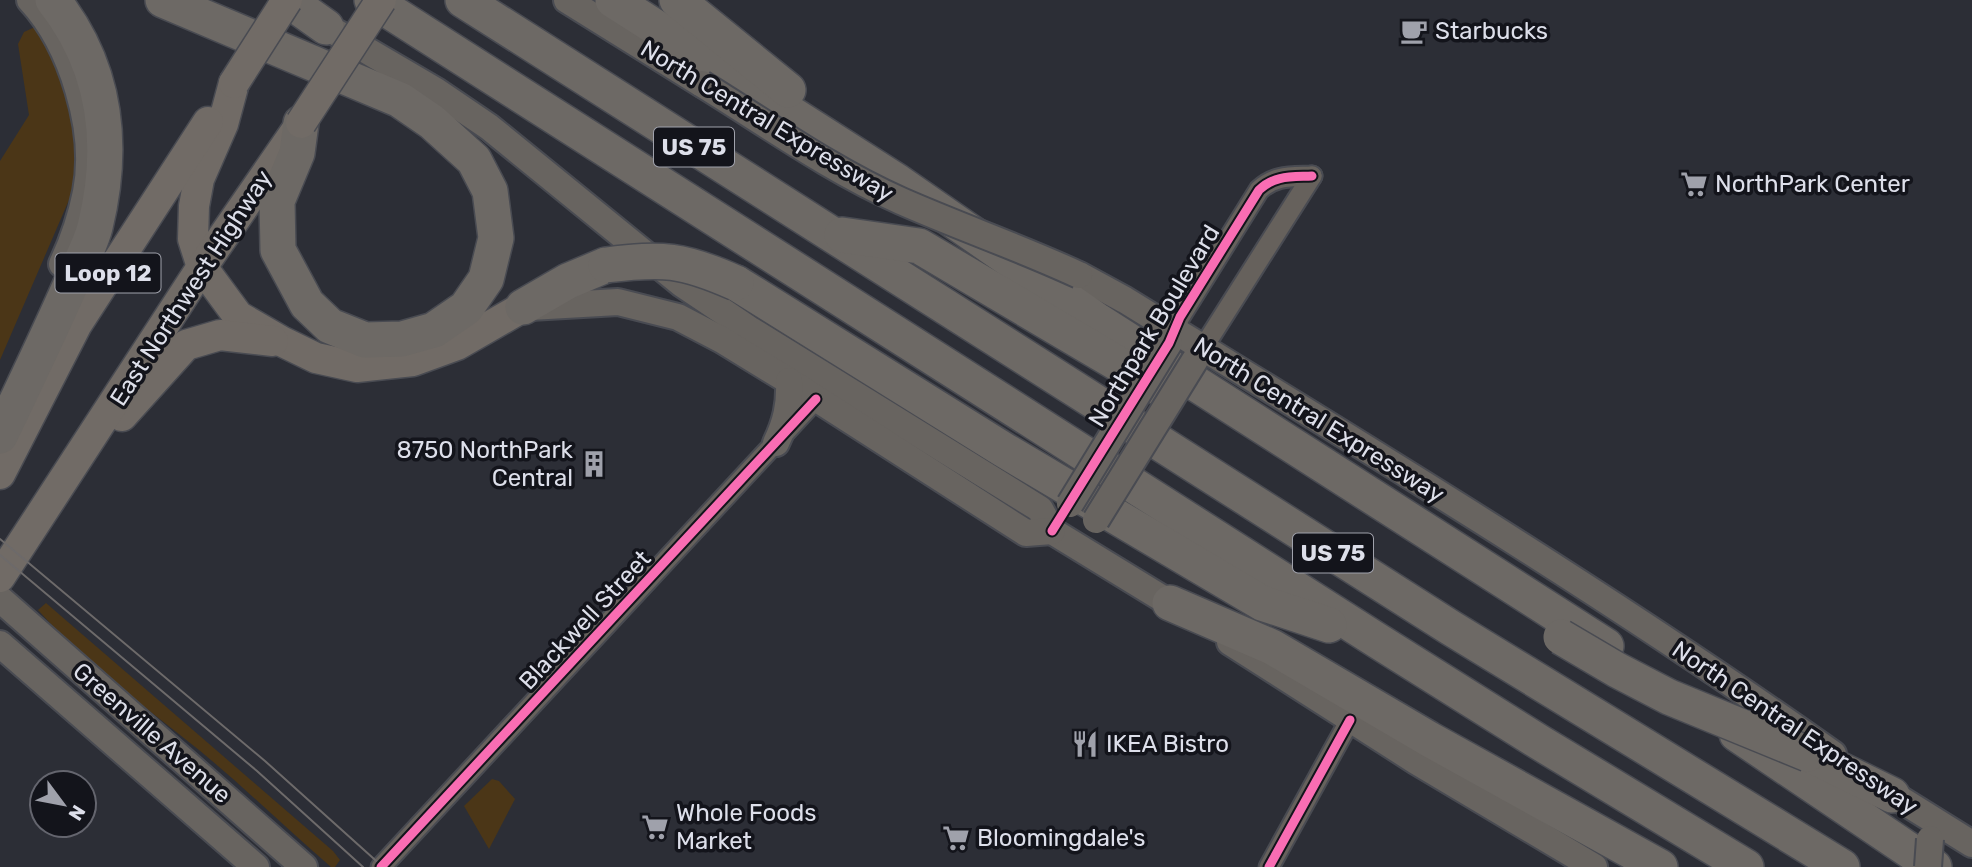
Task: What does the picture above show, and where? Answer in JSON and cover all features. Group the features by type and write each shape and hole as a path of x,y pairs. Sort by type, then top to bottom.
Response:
{"highway":[{"path":"0,436 95,229 105,171 104,115 92,66 71,23 53,0"},
{"path":"163,0 400,100 432,122 474,160 489,191 496,238 486,279 466,309 434,330 402,339 365,340 330,326 307,304 278,250 276,223 277,201 297,153 301,123"},
{"path":"287,0 326,27"},
{"name":"US 75","path":"372,0 1378,641 1746,867"},
{"name":"US 75","path":"463,0 1462,635 1842,867"},
{"path":"613,0 898,182 1098,321 1574,625 1930,841"},
{"path":"677,0 898,182"},
{"path":"829,233 919,246 1325,489 1617,670 1669,697 1808,754 1892,795"},
{"path":"523,307 568,281 606,265 647,260 677,261 707,270 736,283 1004,450 1262,603 1378,641"},
{"path":"1170,603 1272,647 1441,746 1660,867"}],"main road":[{"path":"0,425 9,381 73,240 86,190 88,139 78,86 58,39 30,0"},
{"path":"266,0 326,27 436,91 489,127 682,284 1040,509 1062,538 1170,603 1350,720 1594,867"},
{"name":"Loop 12","path":"0,474 84,313 287,0"},
{"name":"East Northwest Highway","path":"0,577 202,267 382,0"},
{"name":"North Central Expressway","path":"568,0 855,178 901,201 1022,248 1080,275 1199,354 1483,521 1767,707 1892,795 1930,841 1972,844"},
{"path":"233,83 223,124 199,179 194,206 193,239 202,267 238,316 281,341 316,358 357,367 413,361 457,345 523,307 618,302 646,308 678,317 700,328 789,381 1026,533 1062,538"},
{"path":"79,458 143,394 186,345 220,335 281,341"},
{"name":"Northpark Boulevard","path":"1062,538 1070,504 1172,337"},
{"name":"Northpark Boulevard","path":"1062,538 1096,520 1199,354"},
{"path":"776,443 786,424 790,403 789,381"},
{"name":"Greenville Avenue","path":"0,599 304,867"},
{"name":"Greenville Avenue","path":"1,645 256,867"},
{"path":"1927,867 1930,841"}],"street":[{"name":"Northpark Boulevard","path":"1172,337 1180,317 1259,190 1278,177 1312,176 1199,354"},
{"name":"Blackwell Street","path":"381,867 816,399"},
{"path":"1269,867 1350,720"}],"shaded area":[{"path":"35,27 46,38 71,94 78,165 72,193 0,360 0,161 29,115 18,44 24,32"},
{"path":"46,603 333,851 340,860 335,867 331,867 216,764 75,648 38,610"},
{"path":"492,779 499,781 515,799 489,849 464,806"}],"tram line":[{"path":"0,539 265,761 383,867"},
{"path":"0,555 257,771 363,867"}],"cycle path":[{"path":"1052,531 1169,343 1180,317 1259,190 1277,179 1312,176"},
{"path":"381,867 816,399"},
{"path":"1269,867 1350,720"}],"place":[{"name":"Starbucks","path":"1414,31"},
{"name":"NorthPark Center","path":"1694,184"},
{"name":"8750 NorthPark Central","path":"594,464"},
{"name":"IKEA Bistro","path":"1085,744"},
{"name":"Whole Foods Market","path":"655,827"},
{"name":"Bloomingdale's","path":"956,838"}]}
